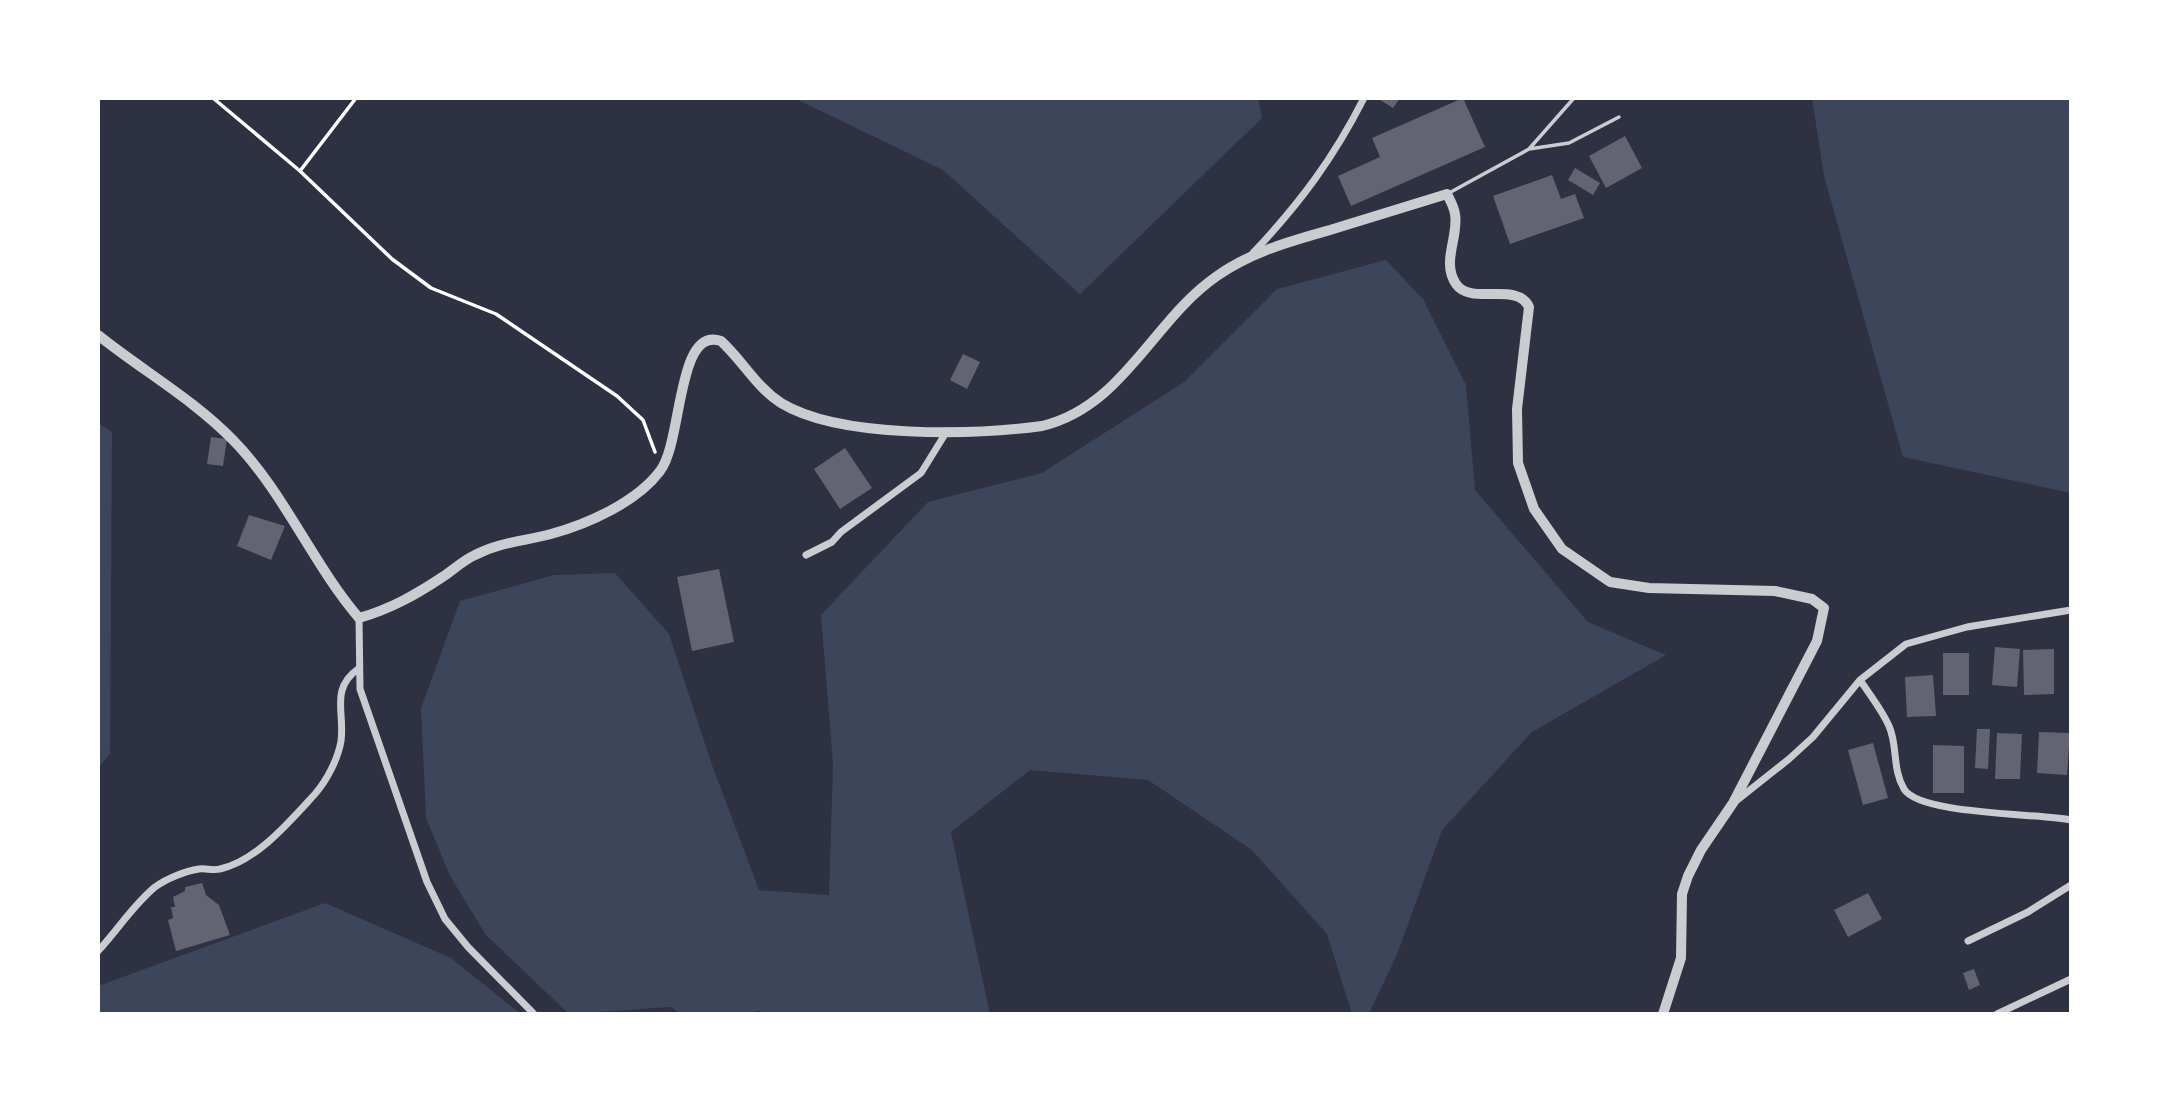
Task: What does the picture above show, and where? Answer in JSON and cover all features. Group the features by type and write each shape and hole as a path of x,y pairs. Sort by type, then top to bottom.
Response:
{"street":[{"path":"1251,256 1299,204 1345,137 1364,98"},
{"path":"359,618 392,608 483,551 582,524 635,495 661,471 674,442 688,361 699,343 706,340 721,341 771,395 800,412 844,424 947,431 1042,426 1078,414 1116,383 1181,303 1218,274 1251,256 1447,194 1455,215 1450,269 1458,287 1464,292 1521,299 1529,307 1517,409 1518,463 1534,509 1562,549 1610,582 1649,588 1775,591 1812,599 1824,608 1817,641 1733,803 1701,850 1688,876 1682,894 1681,958 1663,1014"},
{"path":"98,335 197,407 234,441 260,472 325,576 359,618 358,669 364,702 412,845 445,919 468,947 534,1014"},
{"path":"806,555 832,542 841,532 922,473 947,431"},
{"path":"1733,803 1813,737 1860,680 1906,644 1967,627 2071,610"},
{"path":"98,951 156,887 198,869 220,869 243,859 288,822 317,792 337,758 341,742 341,687 358,669"},
{"path":"1860,680 1890,728 1896,771 1910,796 1923,803 1947,807 2071,820"},
{"path":"1969,942 2028,912 2071,885"},
{"path":"1997,1014 2071,978"}],"lane":[{"path":"1447,194 1529,149 1574,98"},
{"path":"1529,149 1569,143 1619,117"}],"path":[{"path":"213,98 341,208 363,234 431,288 496,314 617,396 643,421 661,471"},
{"path":"300,171 356,98"}],"shaded area":[{"path":"794,98 1258,98 1262,118 1080,294 943,170"},
{"path":"1812,98 2071,98 2071,493 1903,457 1824,176"},
{"path":"1386,260 1423,299 1466,385 1475,490 1588,622 1666,655 1532,732 1442,830 1398,952 1369,1014 1352,1014 1327,934 1252,850 1148,780 1030,770 951,832 990,1014 773,1014 757,1011 752,1014 680,1014 671,1007 569,1014 486,935 450,876 426,818 421,708 460,601 554,575 615,573 669,634 712,765 759,890 829,895 833,764 821,615 928,502 1042,473 1184,382 1277,289"},
{"path":"98,423 112,432 110,754 98,768"},
{"path":"325,903 451,958 521,1014 98,1014 98,986"}],"building":[{"path":"1377,98 1400,98 1393,108"},
{"path":"1463,98 1485,147 1351,206 1338,176 1380,157 1372,138"},
{"path":"1625,136 1642,168 1606,188 1589,156"},
{"path":"1575,168 1600,183 1593,195 1568,180"},
{"path":"1552,175 1561,199 1575,194 1584,218 1510,244 1493,196"},
{"path":"963,354 980,362 967,389 950,380"},
{"path":"211,437 227,439 223,466 207,464"},
{"path":"845,448 872,488 840,509 814,469"},
{"path":"249,515 285,526 271,560 237,546"},
{"path":"719,569 734,642 692,651 677,577"},
{"path":"1995,647 2020,649 2017,687 1992,685"},
{"path":"2054,649 2054,694 2024,695 2023,650"},
{"path":"1943,653 1969,653 1969,695 1943,695"},
{"path":"1933,675 1936,716 1907,717 1905,677"},
{"path":"1977,729 1990,729 1988,769 1975,768"},
{"path":"2039,732 2070,733 2067,775 2037,773"},
{"path":"1997,733 2022,734 2020,779 1995,779"},
{"path":"1873,743 1888,798 1863,805 1848,750"},
{"path":"1933,745 1964,746 1964,793 1933,793"},
{"path":"202,883 206,895 219,905 230,935 176,951 168,920 173,918 173,897 185,891 185,887"},
{"path":"1868,893 1882,919 1848,937 1834,910"},
{"path":"1974,969 1980,985 1969,990 1963,973"}]}
